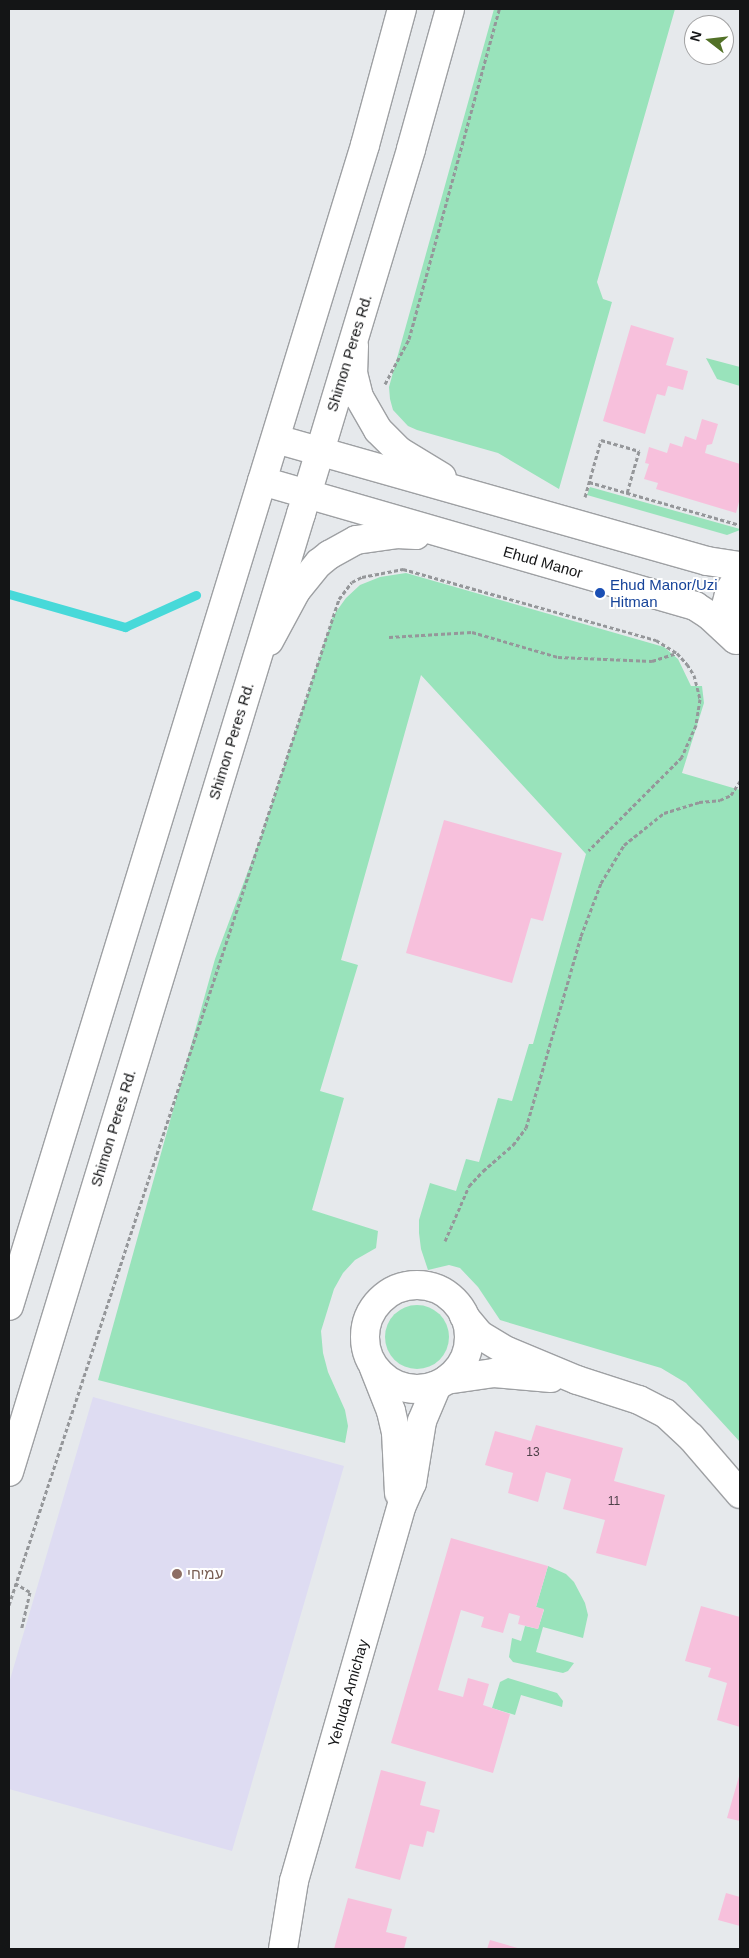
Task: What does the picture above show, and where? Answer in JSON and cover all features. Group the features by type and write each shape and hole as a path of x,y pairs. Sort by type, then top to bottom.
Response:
{"street":[{"path":"9,1306 276,439 365,145 402,9"},
{"name":"Shimon Peres Rd.","path":"9,1472 411,149 450,9"},
{"path":"355,330 353,373 359,396 378,430 399,451 471,494"},
{"path":"276,439 707,561 740,566"},
{"name":"Ehud Manor","path":"262,481 695,606 709,615 738,642"},
{"name":"Ehud Manor","path":"253,671 296,591 319,563 329,555 356,540 376,536 397,534 455,537"},
{"path":"738,642 728,624 726,606 730,590 740,574"},
{"path":"577,1380 494,1373 442,1382 419,1389 400,1386 384,1377 373,1364 366,1349 365,1332 370,1315 379,1301 393,1291 410,1285 426,1286 442,1291 455,1302 480,1335 493,1344 577,1380 639,1400 665,1413 691,1437 740,1494"},
{"path":"442,1382 460,1367 467,1349 468,1332 464,1316"},
{"name":"Yehuda Amichay","path":"373,1364 391,1411 396,1432 397,1486 402,1505"},
{"name":"Yehuda Amichay","path":"283,1949 294,1882 402,1505 412,1483 422,1422 442,1382"},
{"name":"Yehuda Amichay","path":"264,1949 294,1882"}],"path":[{"path":"381,392 409,339 499,9"},
{"path":"583,502 601,440 639,451 627,493"},
{"path":"589,482 740,525"},
{"path":"9,1605 339,599 352,582 362,577 403,569 656,640 678,653 694,675 700,699 696,725 689,742 682,757 589,850"},
{"path":"389,637 472,632 558,657 652,661 678,653"},
{"path":"445,1241 469,1186 513,1145 526,1128 581,936 601,883 624,845 664,813 699,802 720,800 732,795 740,781"},
{"path":"15,1583 30,1592 22,1628"}],"shaded area":[{"name":"עמיחי","path":"93,1397 344,1466 232,1851 9,1789 9,1683"}],"green space":[{"path":"494,9 675,9 597,282 603,299 612,302 559,489 498,453 408,426 393,410 390,399 389,387"},
{"path":"706,358 740,367 740,386 717,379"},
{"path":"590,487 740,530 727,535 587,495"},
{"path":"406,573 664,647 678,659 691,686 702,686 704,703 682,773 740,790 740,1442 686,1383 661,1368 500,1320 478,1287 460,1268 449,1265 428,1270 421,1249 419,1220 430,1183 456,1191 466,1159 479,1162 498,1098 512,1101 529,1044 533,1044 586,854 421,675 341,960 358,965 320,1091 344,1098 312,1210 378,1231 376,1248 355,1260 343,1273 334,1289 321,1331 323,1353 328,1372 345,1410 348,1426 345,1443 98,1380 215,959 260,839 333,616 346,598 360,585 380,577"},
{"path":"417,1305 435,1311 443,1319 449,1337 443,1355 435,1363 417,1369 399,1363 391,1355 385,1337 391,1319 399,1311"},
{"path":"548,1566 566,1574 574,1582 585,1603 588,1615 583,1638 543,1627 536,1652 574,1663 568,1671 563,1673 513,1662 509,1657 512,1638 521,1641 525,1626 538,1629 544,1610 536,1607"},
{"path":"508,1678 557,1693 563,1701 562,1707 521,1695 515,1715 492,1708 500,1682"}],"building":[{"path":"631,325 674,338 666,365 688,371 683,390 668,386 665,396 657,394 645,434 603,421"},
{"path":"702,419 718,424 712,444 707,445 705,453 740,464 740,498 736,513 656,489 658,483 644,479 649,464 645,463 649,447 667,453 670,443 682,447 685,436 696,440"},
{"path":"444,820 562,853 543,921 531,918 512,983 406,953"},
{"path":"536,1425 623,1448 614,1481 665,1495 646,1566 596,1553 605,1520 563,1509 571,1479 546,1472 538,1502 508,1493 513,1473 485,1465 495,1431 531,1441"},
{"path":"451,1538 548,1566 536,1607 544,1609 538,1629 518,1624 520,1616 509,1613 503,1633 481,1627 484,1617 461,1610 438,1690 463,1697 468,1678 489,1684 483,1705 510,1714 493,1773 391,1743"},
{"path":"701,1606 740,1617 740,1727 717,1720 727,1683 708,1677 711,1668 685,1661"},
{"path":"381,1770 426,1782 420,1805 440,1810 434,1833 427,1831 423,1847 410,1844 400,1880 355,1868"},
{"path":"740,1773 740,1821 727,1818"},
{"path":"726,1893 740,1897 740,1926 718,1920"},
{"path":"348,1898 392,1909 386,1932 407,1937 404,1949 334,1949"},
{"path":"490,1940 521,1949 487,1949"}],"waterway":[{"path":"9,594 125,627 196,595"}],"place":[{"name":"Ehud Manor/Uzi Hitman","path":"600,593"},
{"name":"עמיחי","path":"177,1574"}]}
